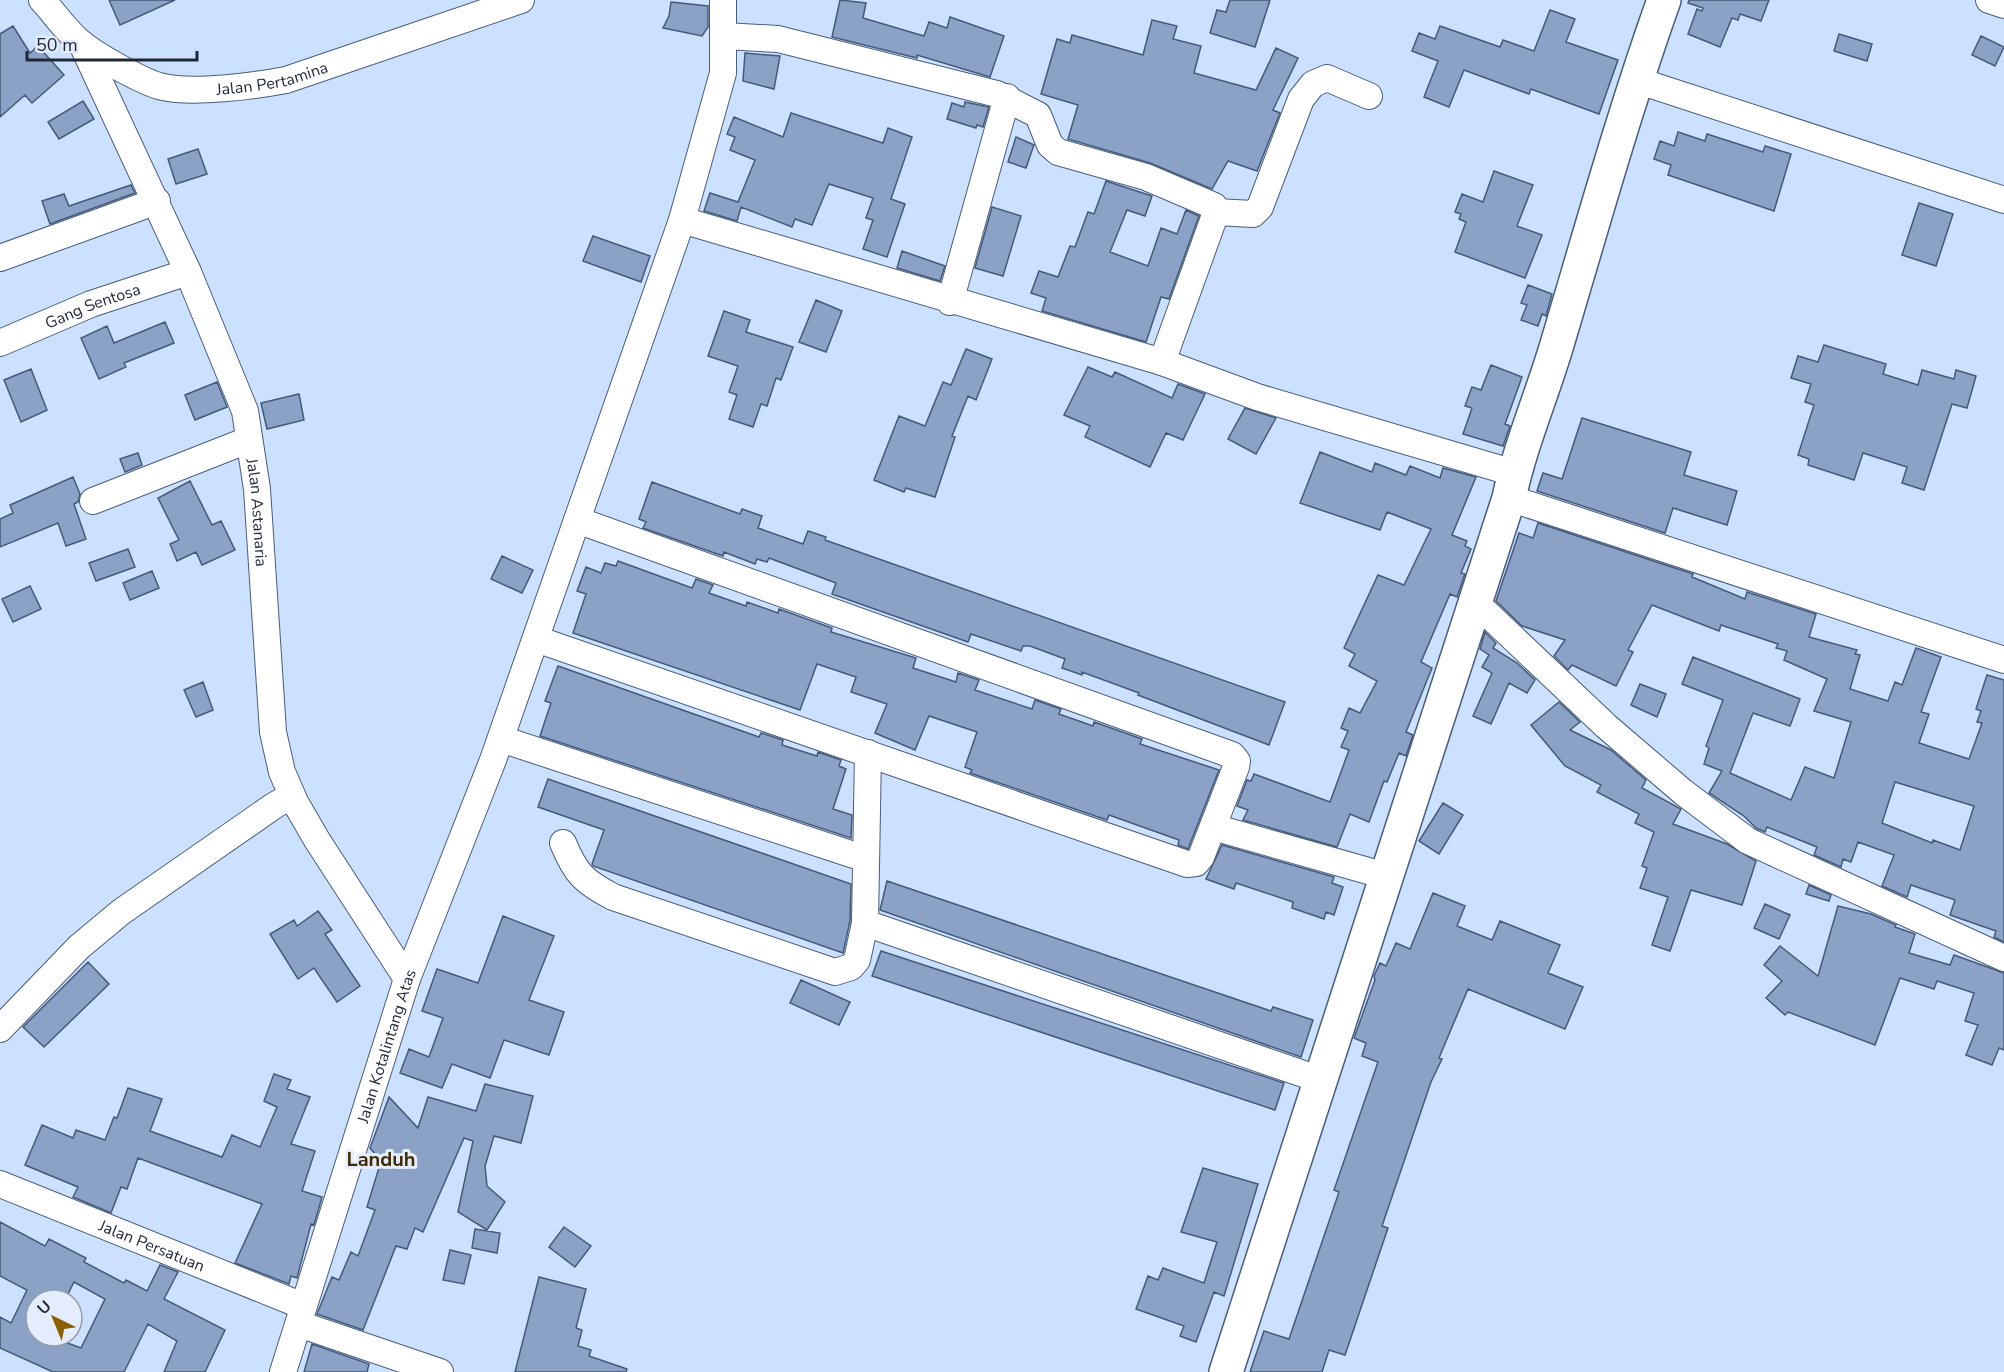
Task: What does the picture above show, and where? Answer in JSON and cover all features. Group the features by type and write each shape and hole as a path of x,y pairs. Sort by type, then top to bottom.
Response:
{"main road":[{"path":"1226,1372 1543,394 1636,80 1664,0"}],"street":[{"name":"Jalan Pertamina","path":"42,0 82,44 146,81 163,87 250,86 286,80 521,0"},
{"name":"Jalan Kotalintang Atas","path":"283,1372 407,979 497,750 682,220 718,98 723,73 723,0"},
{"path":"1989,0 2004,5"},
{"path":"724,36 778,39 1007,97 1038,115 1050,145 1058,152 1146,177 1214,206 1216,212 1162,363"},
{"name":"Jalan Astanaria","path":"82,44 157,201 245,411 248,440 258,489 273,732 282,772 292,796 317,840 407,979"},
{"path":"1216,212 1253,214 1260,207 1301,99 1313,84 1327,78 1369,96"},
{"path":"1636,80 2004,200"},
{"path":"950,302 1007,97"},
{"path":"0,258 157,201"},
{"path":"682,220 950,302 1162,363 2004,660"},
{"name":"Gang Sentosa","path":"0,343 91,304 188,272"},
{"path":"93,501 248,440"},
{"path":"536,639 1188,864 1196,863 1201,857 1236,767 1237,761 1232,755 577,520"},
{"path":"1475,602 1606,726 1683,792 1748,842 2004,958"},
{"path":"497,750 866,859"},
{"path":"563,843 575,870 586,883 613,897 835,972 851,967 857,960 865,923 868,753"},
{"path":"0,1029 79,947 121,912 275,805 292,796"},
{"path":"1213,827 1386,876"},
{"path":"865,923 1321,1080"},
{"name":"Jalan Persatuan","path":"0,1184 301,1315 440,1372"}],"building":[{"path":"109,0 175,0 120,25"},
{"path":"840,0 866,3 863,18 924,36 929,22 947,28 950,17 1004,36 990,77 917,55 917,58 832,37"},
{"path":"1230,0 1270,0 1255,47 1210,33 1217,10 1226,12"},
{"path":"1689,0 1769,0 1761,21 1740,14 1738,20 1732,18 1720,47 1688,34 1697,9 1702,11 1703,8 1688,3"},
{"path":"671,2 708,6 708,27 702,36 663,28 669,16"},
{"path":"1550,10 1575,19 1566,42 1618,60 1599,114 1531,89 1529,94 1464,70 1449,107 1424,97 1438,61 1412,51 1419,33 1435,39 1440,26 1500,47 1503,40 1534,51"},
{"path":"1152,20 1177,26 1173,39 1201,46 1194,73 1256,90 1276,48 1298,58 1273,110 1280,113 1257,171 1228,161 1212,189 1150,163 1068,139 1078,105 1041,94 1057,39 1070,43 1072,35 1143,55"},
{"path":"13,26 30,53 38,46 64,75 32,103 25,95 0,117 0,34"},
{"path":"1839,34 1872,44 1867,61 1834,51"},
{"path":"1981,36 2004,47 1995,66 1972,55"},
{"path":"745,53 780,56 774,89 743,81"},
{"path":"83,101 94,119 59,139 48,122"},
{"path":"965,102 989,107 983,127 977,125 976,128 947,119 952,103 964,107"},
{"path":"791,113 883,143 888,128 912,137 891,199 905,204 887,257 863,249 873,220 866,218 873,198 829,184 812,225 795,219 792,227 741,207 737,221 704,211 710,193 738,202 755,160 730,150 735,137 727,134 734,117 783,137"},
{"path":"1678,132 1705,141 1707,134 1763,152 1765,146 1791,154 1774,211 1668,175 1671,165 1654,159 1660,141 1674,146"},
{"path":"1016,137 1034,145 1026,168 1008,162"},
{"path":"198,149 207,174 176,184 168,159"},
{"path":"1494,171 1533,185 1517,226 1542,235 1525,278 1455,252 1466,222 1459,219 1461,214 1455,212 1462,194 1483,202"},
{"path":"1106,181 1152,196 1145,216 1127,210 1110,252 1148,266 1161,228 1177,234 1186,210 1199,216 1169,299 1161,297 1146,342 1042,311 1046,298 1031,293 1039,271 1058,277 1070,246 1075,247 1088,212 1094,214"},
{"path":"131,185 135,193 50,224 42,201 64,194 69,206"},
{"path":"1919,203 1953,214 1936,266 1902,255"},
{"path":"992,207 1021,216 1003,276 975,268"},
{"path":"593,236 650,256 641,282 583,261"},
{"path":"902,251 945,266 940,281 897,268"},
{"path":"1528,285 1552,294 1546,316 1542,314 1538,326 1521,320 1527,305 1521,303"},
{"path":"816,300 842,311 826,352 799,342"},
{"path":"724,311 750,320 746,332 793,347 781,380 776,378 767,406 761,404 753,427 729,419 737,395 729,392 738,366 708,356"},
{"path":"165,322 174,343 124,363 126,367 99,379 81,338 107,326 114,343"},
{"path":"1824,345 1886,364 1883,374 1918,385 1922,370 1954,379 1956,370 1976,376 1967,408 1952,404 1924,490 1902,483 1907,467 1863,453 1854,480 1808,465 1809,459 1798,455 1814,405 1805,402 1811,384 1791,378 1798,356 1818,362"},
{"path":"966,349 992,359 976,400 968,396 952,436 955,437 935,497 906,488 904,492 874,480 899,416 925,426 943,382 951,385"},
{"path":"1491,365 1522,377 1505,424 1510,426 1503,446 1463,434 1472,408 1465,406 1472,387 1481,390"},
{"path":"1088,367 1112,377 1115,372 1172,398 1178,384 1205,394 1183,440 1166,433 1150,467 1085,437 1090,426 1064,415"},
{"path":"31,369 47,410 21,422 4,380"},
{"path":"217,382 227,407 195,420 185,395"},
{"path":"299,394 304,420 267,429 261,403"},
{"path":"1245,408 1276,418 1256,454 1228,439"},
{"path":"1582,418 1691,452 1684,475 1737,491 1727,525 1673,508 1665,533 1537,491 1543,473 1562,479"},
{"path":"1320,452 1372,472 1375,463 1406,475 1410,466 1440,478 1443,468 1476,477 1452,535 1467,541 1465,546 1471,549 1461,573 1465,574 1457,597 1450,594 1421,662 1432,668 1406,732 1413,735 1406,756 1399,753 1387,782 1384,781 1369,822 1350,814 1337,847 1243,820 1248,810 1237,806 1247,780 1251,781 1254,774 1330,802 1349,750 1341,747 1348,731 1341,728 1349,708 1360,713 1377,681 1349,666 1355,654 1344,648 1378,575 1404,585 1431,529 1387,512 1380,530 1300,503"},
{"path":"138,453 142,465 125,472 120,459"},
{"path":"73,477 80,494 78,502 74,504 86,539 66,546 58,523 0,547 0,519 13,513 10,505"},
{"path":"190,481 212,525 221,521 235,550 202,565 196,552 177,561 170,544 179,540 158,498"},
{"path":"652,482 740,514 742,509 762,516 758,528 803,544 808,531 826,537 825,540 1285,702 1269,745 1138,695 1139,693 1082,672 1082,675 1062,668 1065,659 1030,646 1023,646 1021,651 971,634 968,642 832,594 836,583 769,558 767,562 757,559 755,564 724,552 723,556 643,528 646,522 639,519"},
{"path":"1538,523 1693,574 1692,577 1745,599 1747,592 1816,614 1809,637 1857,650 1855,654 1860,655 1850,689 1888,701 1895,682 1902,685 1916,648 1941,657 1921,712 1929,714 1919,743 1969,759 1982,723 1977,722 1981,711 1976,709 1987,675 2004,680 2004,942 1994,937 1996,931 1950,915 1955,900 1911,885 1907,897 1882,886 1894,855 1858,842 1851,862 1843,859 1841,867 1814,855 1817,847 1767,827 1765,832 1756,828 1744,816 1709,793 1722,771 1704,764 1709,748 1706,746 1723,700 1682,684 1693,657 1800,699 1790,726 1753,713 1730,773 1791,800 1805,767 1834,778 1851,722 1814,711 1827,679 1784,660 1787,651 1776,648 1778,644 1721,625 1719,631 1652,605 1628,650 1633,652 1616,686 1572,665 1568,670 1554,656 1565,640 1522,626 1496,601 1519,533 1533,538","holes":["1895,782 1974,806 1960,850 1933,840 1932,843 1882,823"]},
{"path":"128,549 135,567 96,581 89,563"},
{"path":"502,556 533,570 522,593 491,579"},
{"path":"618,561 692,588 696,579 713,585 709,593 746,606 747,602 778,613 779,609 832,628 831,632 916,658 913,668 956,682 958,673 979,680 975,690 1032,709 1035,700 1061,709 1059,714 1093,726 1094,722 1142,739 1140,744 1219,770 1188,849 1178,845 1179,840 1109,815 1107,820 970,773 972,770 965,767 977,732 929,716 915,750 875,733 887,704 851,692 856,677 817,664 800,710 573,633 586,594 577,591 586,567 601,573 605,563 616,566"},
{"path":"152,571 159,588 130,600 123,583"},
{"path":"30,586 41,609 13,622 2,599"},
{"path":"1485,632 1496,643 1493,648 1517,663 1535,680 1527,693 1509,683 1491,724 1473,716 1492,673 1482,667 1489,655 1480,649"},
{"path":"558,666 759,737 761,733 783,740 782,745 817,756 818,752 841,760 839,766 846,769 833,809 852,815 851,838 540,736 551,703 545,701"},
{"path":"203,682 213,710 196,717 184,690"},
{"path":"1640,684 1666,694 1657,717 1631,705"},
{"path":"1559,702 1580,722 1570,730 1611,750 1646,780 1642,788 1681,809 1673,824 1727,844 1756,861 1742,905 1691,890 1670,951 1652,945 1668,897 1640,888 1647,868 1642,866 1654,832 1635,823 1639,814 1597,792 1601,785 1565,766 1531,725"},
{"path":"548,779 851,884 850,921 843,953 593,866 604,830 538,807"},
{"path":"1443,803 1463,815 1439,854 1419,841"},
{"path":"1222,845 1334,877 1332,883 1343,887 1334,915 1326,912 1324,919 1292,908 1293,902 1236,883 1234,889 1206,879"},
{"path":"887,881 1271,1011 1273,1007 1313,1020 1301,1057 880,910"},
{"path":"1809,885 1831,895 1829,901 1806,894"},
{"path":"1433,893 1465,906 1457,926 1492,940 1500,921 1560,945 1548,973 1583,987 1565,1029 1468,989 1439,1058 1442,1059 1431,1082 1382,1226 1388,1228 1345,1355 1329,1350 1322,1372 1250,1372 1264,1331 1289,1339 1339,1192 1334,1190 1378,1062 1362,1056 1366,1043 1354,1038 1375,980 1374,976 1380,963 1386,966 1396,943 1410,949"},
{"path":"1765,904 1790,915 1779,939 1754,928"},
{"path":"1838,906 1871,914 1896,925 1895,927 1915,934 1909,953 1950,965 1954,955 2004,973 2004,1050 1999,1048 1992,1065 1966,1055 1978,1025 1965,1021 1974,993 1937,981 1934,989 1900,978 1875,1045 1788,1012 1785,1015 1766,998 1782,981 1764,965 1780,946 1818,976"},
{"path":"318,911 332,930 325,934 360,986 337,1002 314,968 298,979 270,934 294,920 297,926"},
{"path":"503,916 554,936 529,1000 564,1012 549,1055 504,1040 490,1078 452,1064 442,1088 400,1073 409,1049 429,1057 443,1018 422,1011 437,969 478,983"},
{"path":"881,951 1284,1083 1275,1110 872,976"},
{"path":"88,962 109,984 44,1047 23,1027"},
{"path":"801,980 850,1002 839,1025 790,1003"},
{"path":"274,1074 291,1080 287,1089 310,1097 291,1144 315,1151 302,1191 322,1197 314,1225 311,1224 297,1278 291,1276 289,1284 235,1263 262,1204 138,1158 127,1189 121,1187 111,1213 73,1197 78,1187 25,1165 42,1125 73,1138 76,1130 105,1140 114,1117 117,1118 128,1088 162,1099 150,1131 222,1157 232,1135 260,1147 277,1107 264,1101"},
{"path":"485,1084 533,1096 521,1143 494,1136 485,1166 487,1186 505,1202 487,1230 458,1212 473,1141 464,1138 423,1232 415,1228 407,1249 396,1246 363,1330 317,1314 332,1277 339,1280 351,1252 358,1256 375,1210 367,1207 381,1161 370,1148 389,1097 418,1128 428,1097 476,1111"},
{"path":"1203,1168 1258,1184 1224,1296 1214,1292 1196,1342 1180,1336 1184,1326 1136,1309 1148,1276 1158,1280 1163,1268 1204,1283 1217,1242 1181,1232"},
{"path":"0,1222 45,1246 49,1239 86,1258 84,1262 124,1283 126,1280 147,1291 160,1265 178,1272 164,1299 225,1330 205,1372 164,1372 177,1341 148,1324 124,1372 53,1372 0,1348 0,1317 11,1323 24,1296 24,1348 84,1348 84,1342 105,1299 74,1282 71,1288 24,1288 0,1276"},
{"path":"564,1227 591,1246 575,1267 549,1247"},
{"path":"475,1229 500,1233 497,1253 472,1248"},
{"path":"450,1250 471,1255 464,1284 443,1280"},
{"path":"539,1277 586,1289 576,1328 582,1330 578,1346 591,1350 589,1356 627,1369 626,1372 515,1372"},
{"path":"312,1344 369,1364 367,1372 304,1372"}],"district":[{"name":"Landuh","path":"381,1159"}]}
